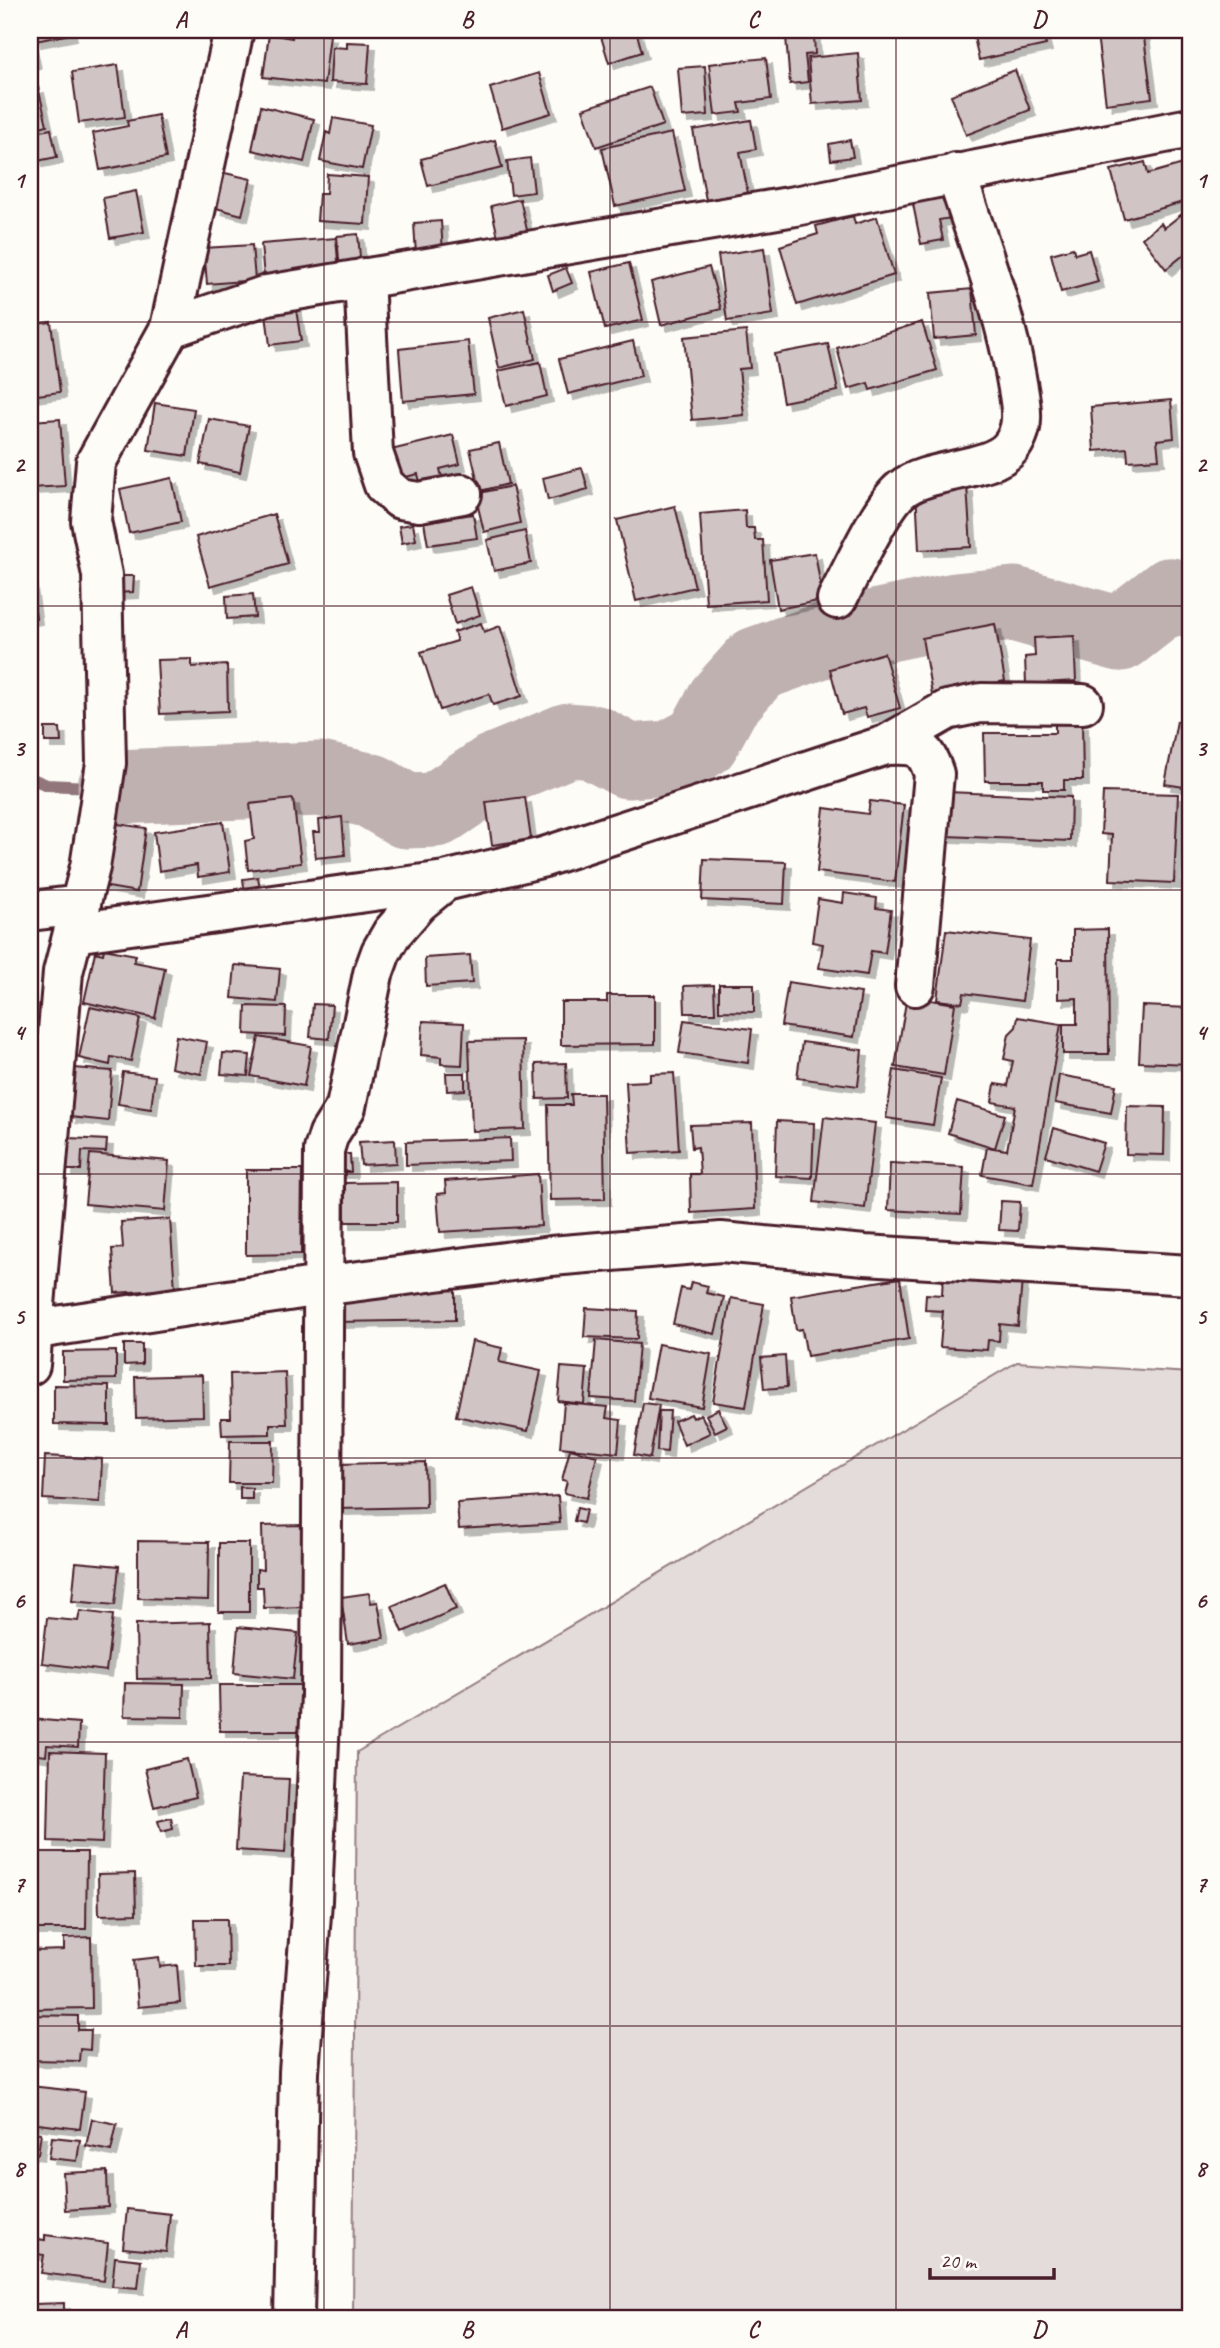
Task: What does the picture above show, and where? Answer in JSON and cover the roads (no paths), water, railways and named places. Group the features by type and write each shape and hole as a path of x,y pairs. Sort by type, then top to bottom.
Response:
{"street":[{"path":"234,30 170,328 96,461 91,521 102,575 106,763 90,867 63,972 31,1341 321,1286 551,1256 721,1242 865,1255 1190,1275"},
{"path":"170,328 267,295 795,206 1190,128"},
{"path":"837,599 888,505 901,490 915,481 996,458 1009,449 1018,435 1021,419 1013,359 956,173"},
{"path":"364,278 373,453 384,485 400,499 419,502 462,494"},
{"path":"30,911 77,919 444,881 544,857 886,745 947,710 981,703 1083,704"},
{"path":"886,745 919,747 929,758 934,774 915,986"},
{"path":"294,2318 299,2072 312,1901 321,1695 321,1286 324,1150 329,1134 346,1107 373,974 381,952 392,933 418,903 444,881"}],"waterway":[{"path":"115,787 320,779 372,791 406,811 436,810 494,771 569,740 593,742 628,761 671,758 702,741 723,702 757,664 841,634 956,610 1014,604 1120,634 1170,595 1190,600"},
{"path":"30,778 47,785 89,787"}]}
